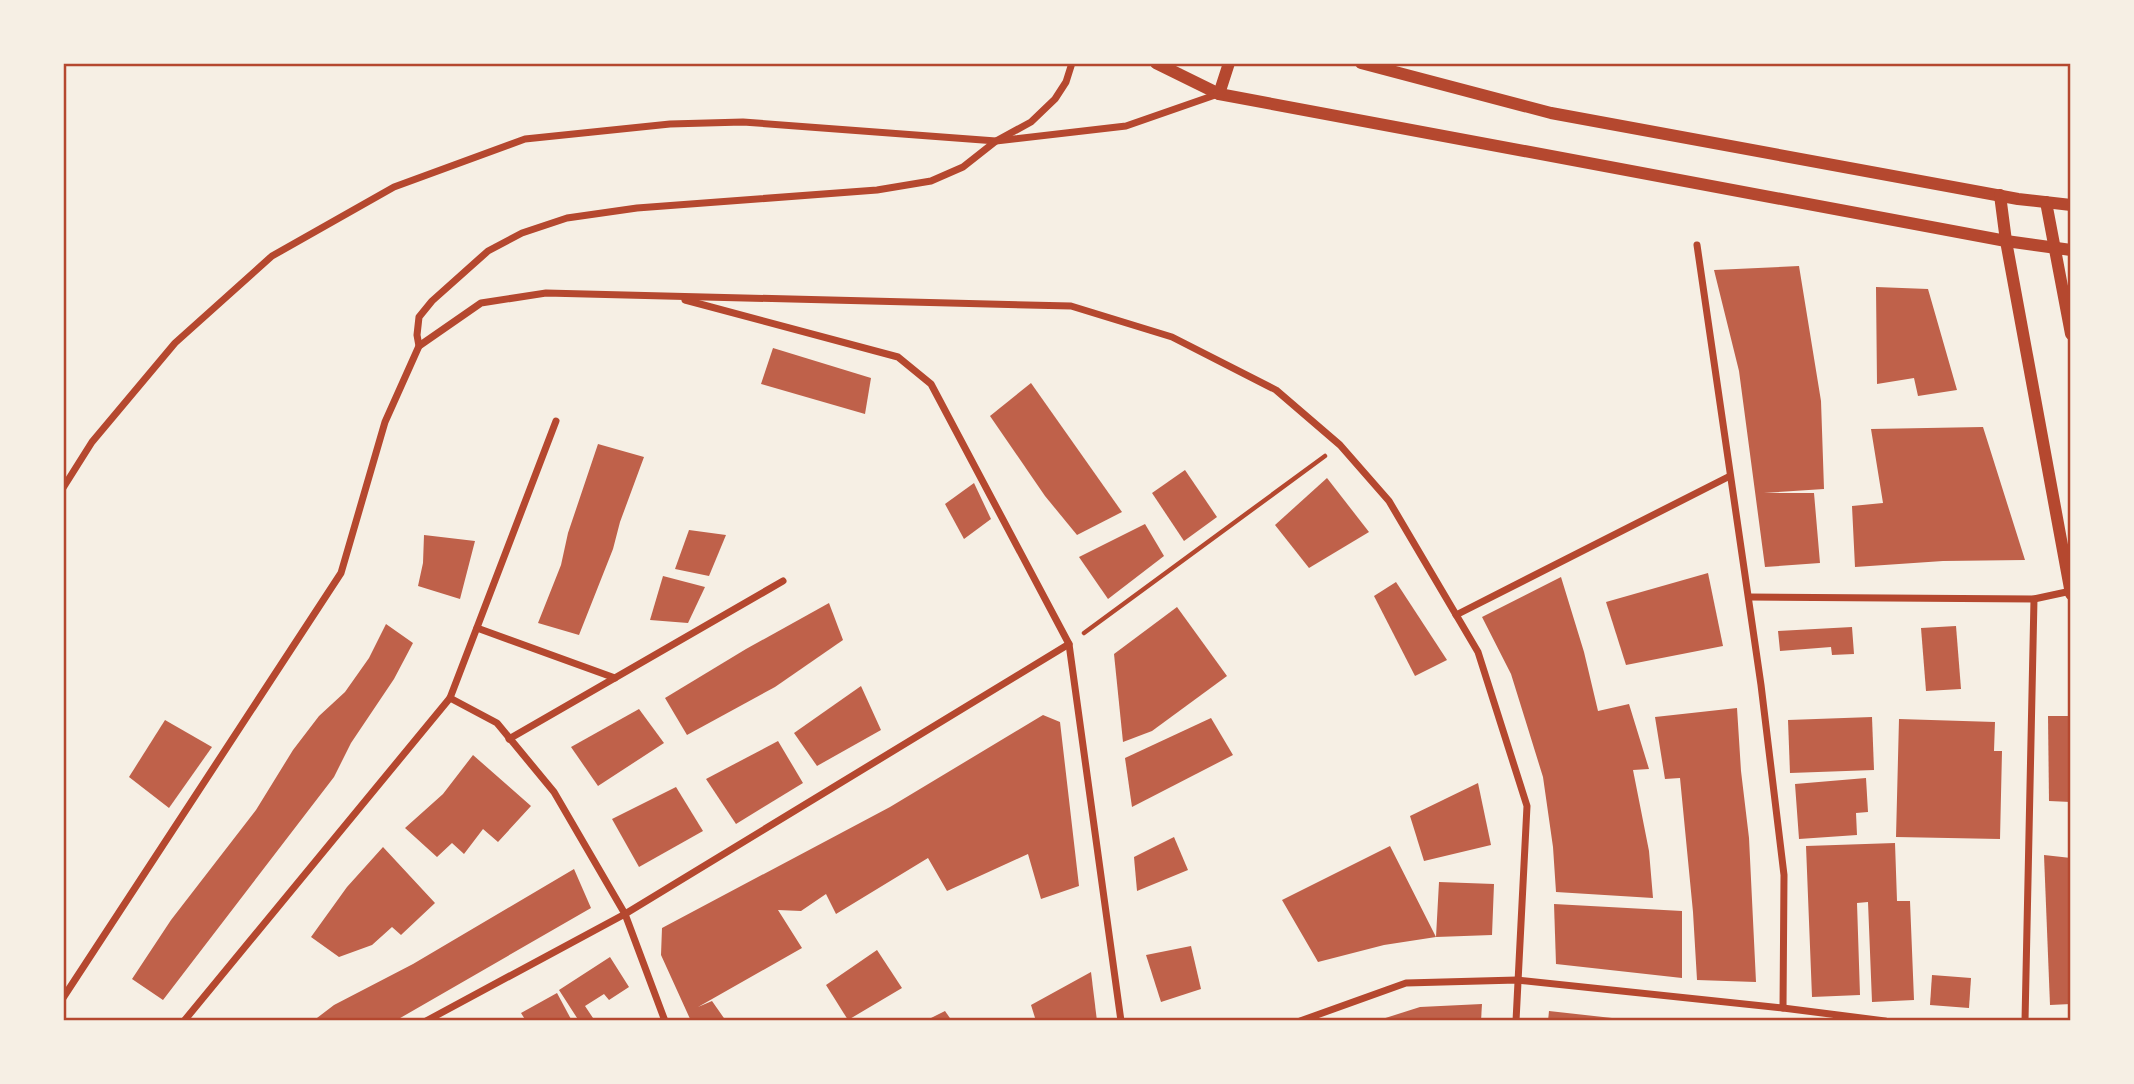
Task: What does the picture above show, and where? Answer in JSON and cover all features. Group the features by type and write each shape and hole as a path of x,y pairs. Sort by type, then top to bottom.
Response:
{"street":[{"path":"419,346 419,317 432,302 488,251 522,233 567,218 638,208 877,190 931,181 964,167 996,141 1031,122 1055,99 1066,82 1072,63"},
{"path":"1156,63 1219,94 2006,241 2071,250"},
{"path":"1219,94 1229,63"},
{"path":"1361,63 1551,113 2000,195 2071,205"},
{"path":"63,488 92,442 175,342 272,256 394,187 525,139 670,124 743,122 996,141 1126,126 1219,94"},
{"path":"1749,597 2034,599 2071,592 2006,241 2000,195"},
{"path":"2046,202 2071,334"},
{"path":"1697,245 1749,597 1784,875 1783,1008"},
{"path":"63,998 341,573 385,422 419,346 481,303 546,293 1071,306 1172,337 1276,390 1340,444 1390,501 1478,652 1527,806 1516,1021"},
{"path":"674,298 898,357 931,384 1069,644 1121,1021"},
{"path":"184,1021 450,698 556,421"},
{"path":"1457,614 1730,477"},
{"path":"509,739 783,580"},
{"path":"2025,1021 2034,599"},
{"path":"477,628 615,678"},
{"path":"426,1021 625,914 1069,644"},
{"path":"450,698 497,723 554,792 625,914 665,1021"},
{"path":"1300,1021 1406,983 1517,980 1885,1021"}],"path":[{"path":"1069,644 1340,444"}],"building":[{"path":"1799,266 1821,401 1824,489 1764,493 1814,493 1820,563 1765,567 1739,371 1714,270"},
{"path":"1876,287 1928,289 1957,390 1918,396 1914,378 1877,384"},
{"path":"773,348 871,378 865,414 761,384"},
{"path":"1031,383 1122,512 1077,535 1045,496 990,416"},
{"path":"1983,427 2025,560 1943,561 1855,567 1852,506 1883,503 1871,429"},
{"path":"598,444 644,457 613,549 579,635 538,623 561,565 568,533"},
{"path":"1185,470 1217,517 1184,541 1152,493"},
{"path":"1327,478 1369,532 1309,568 1275,525"},
{"path":"974,483 991,519 964,539 945,504"},
{"path":"1145,524 1164,556 1108,599 1079,557"},
{"path":"689,530 726,535 709,576 675,569"},
{"path":"424,535 475,541 460,599 418,586 423,563"},
{"path":"1708,573 1723,646 1626,665 1606,602"},
{"path":"663,576 705,587 688,623 650,620"},
{"path":"1561,577 1584,652 1598,711 1629,704 1649,769 1633,770 1649,851 1653,898 1556,892 1543,777 1511,674 1482,617"},
{"path":"1396,582 1447,660 1415,676 1374,596"},
{"path":"829,603 843,640 775,687 687,735 665,698"},
{"path":"1177,607 1227,676 1152,731 1123,742 1114,654"},
{"path":"386,624 413,643 394,679 351,743 334,777 163,1000 132,979 171,920 256,810 293,750 319,716 345,692 369,658"},
{"path":"1956,626 1961,689 1926,691 1921,628"},
{"path":"1852,627 1854,654 1832,655 1831,647 1780,651 1778,631"},
{"path":"861,686 881,730 817,766 794,733"},
{"path":"1737,708 1749,838 1756,982 1697,980 1680,778 1665,779 1655,717"},
{"path":"639,709 664,743 598,786 571,747"},
{"path":"1043,715 1060,722 1079,886 1041,899 1028,854 947,891 928,858 836,914 826,894 801,911 778,910 802,948 698,1007 712,1001 726,1021 691,1021 661,955 662,928 890,807"},
{"path":"2048,716 2071,716 2071,802 2049,801"},
{"path":"1872,717 1874,770 1790,773 1788,720"},
{"path":"1211,718 1233,755 1132,807 1125,758"},
{"path":"1899,719 1995,722 1994,751 2002,751 2000,839 1896,837"},
{"path":"165,720 212,747 169,808 129,777"},
{"path":"778,741 803,783 736,824 706,779"},
{"path":"473,755 531,806 498,842 483,829 464,854 452,843 437,857 405,828 443,794"},
{"path":"1866,778 1868,812 1856,813 1857,835 1799,839 1795,784"},
{"path":"1478,783 1491,845 1424,861 1410,816"},
{"path":"676,787 703,831 639,867 612,819"},
{"path":"1174,837 1188,870 1137,891 1134,857"},
{"path":"1895,843 1897,901 1910,901 1914,1000 1872,1002 1868,902 1857,903 1860,995 1812,997 1806,846"},
{"path":"1390,846 1436,937 1384,945 1318,962 1282,900"},
{"path":"383,847 435,903 401,935 392,927 372,945 339,957 311,937 347,887"},
{"path":"2044,855 2071,858 2071,1004 2050,1005"},
{"path":"574,869 591,908 395,1021 313,1021 334,1005 413,964"},
{"path":"1439,882 1494,884 1492,935 1436,937"},
{"path":"1554,904 1682,911 1682,978 1556,964"},
{"path":"1191,946 1201,989 1161,1002 1146,955"},
{"path":"877,950 902,988 848,1020 826,985"},
{"path":"610,957 629,987 609,1000 604,994 585,1006 595,1021 579,1021 559,990"},
{"path":"1091,972 1097,1021 1036,1021 1031,1005"},
{"path":"1932,975 1971,978 1969,1008 1930,1005"},
{"path":"557,993 572,1021 526,1021 521,1013"},
{"path":"1482,1004 1481,1021 1376,1021 1420,1007"},
{"path":"945,1011 952,1021 925,1021"},
{"path":"1549,1011 1621,1019 1621,1021 1548,1021"}]}
